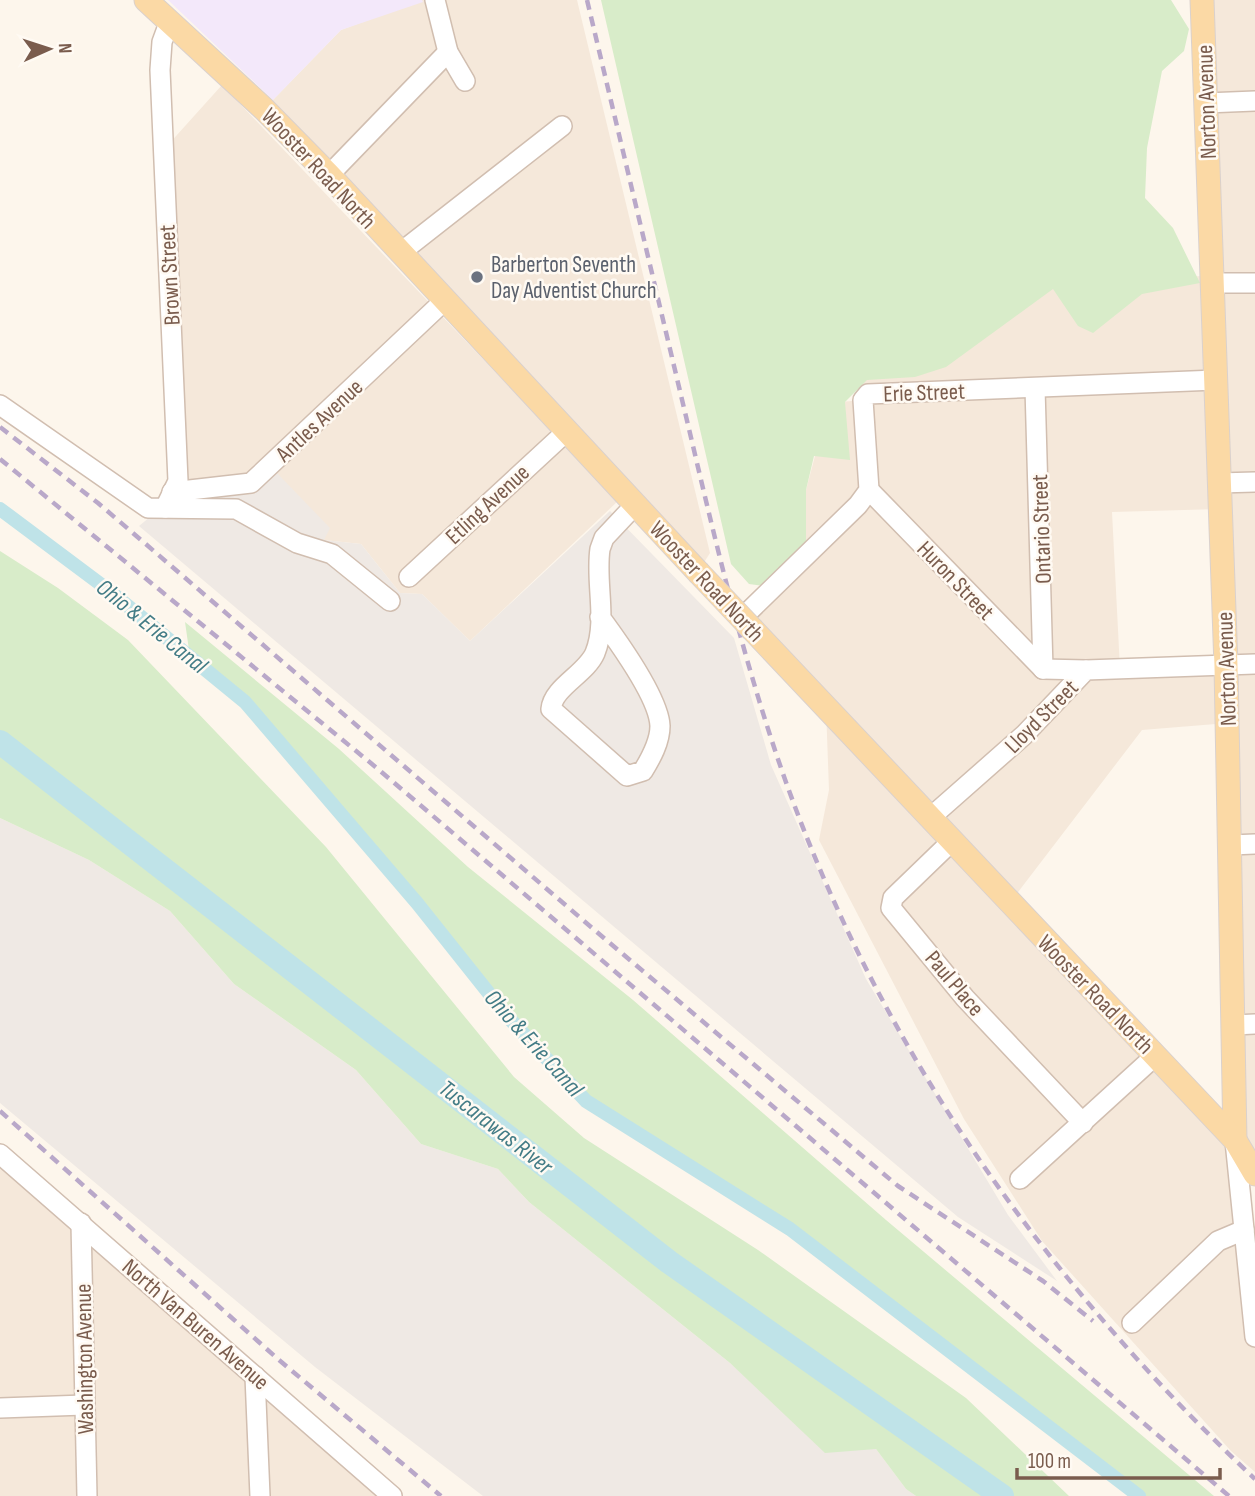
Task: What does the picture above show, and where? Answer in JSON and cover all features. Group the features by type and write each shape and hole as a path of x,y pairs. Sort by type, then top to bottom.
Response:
{"main road":[{"name":"Wooster Road North","path":"146,0 264,109 698,572 748,619 951,842 1235,1140 1255,1174"},
{"name":"Norton Avenue","path":"1202,0 1231,845 1244,1024 1235,1140"}],"street":[{"path":"435,0 448,52 465,81"},
{"name":"Brown Street","path":"162,503 178,481 160,70 162,42 169,23"},
{"path":"328,175 448,52"},
{"path":"1206,103 1255,101"},
{"path":"400,253 562,126"},
{"path":"1213,284 1255,283"},
{"name":"Antles Avenue","path":"162,503 251,483 444,301"},
{"name":"Erie Street","path":"869,490 863,400 868,394 1216,380"},
{"name":"Ontario Street","path":"1035,388 1044,669"},
{"path":"0,405 162,503 236,509 297,543 332,554 390,601"},
{"name":"Etling Avenue","path":"409,578 567,431"},
{"path":"1219,483 1255,482"},
{"path":"748,619 858,505 869,490"},
{"name":"Huron Street","path":"869,490 1044,669"},
{"path":"600,617 620,644 658,712 660,729 652,755 643,771 627,776 551,709 556,697 595,653 600,617 600,549 604,538 636,504"},
{"name":"Lloyd Street","path":"931,817 1024,735 1086,670 1255,664"},
{"path":"1044,669 1086,670"},
{"name":"Paul Place","path":"951,842 892,898 891,908 965,998 1083,1123"},
{"path":"1231,845 1255,844"},
{"path":"1020,1179 1155,1056"},
{"name":"Norton Avenue","path":"1235,1140 1255,1332"},
{"name":"North Van Buren Avenue","path":"0,1154 392,1496"},
{"name":"Washington Avenue","path":"80,1223 88,1496"},
{"path":"1132,1323 1217,1241 1244,1230"},
{"path":"255,1376 260,1496"},
{"path":"0,1408 84,1405"}],"shaded area":[{"path":"168,0 423,2 341,30 273,100"},
{"path":"422,0 577,0 710,553 698,572 264,109 341,30"},
{"path":"1203,0 1255,0 1255,1174 1237,1142 1255,1337 1255,1472 1231,1451 1042,1241 964,1119 819,840 829,790 826,708 749,610 806,555 806,490 829,403 863,400 855,303 1213,275","holes":["1220,509 1225,666 1120,669 1112,512","1228,723 1235,1140 1009,904 1142,730"]},
{"path":"222,85 618,501 470,641 422,594 400,593 361,544 324,540 254,494 173,498 158,156"},
{"path":"277,473 330,528 324,540 361,544 400,593 422,594 470,641 610,511 734,638 771,765 866,979 1008,1215 1057,1281 958,1217 139,526 173,498 254,494"},
{"path":"0,818 89,860 170,911 234,984 356,1070 421,1144 498,1169 529,1202 730,1363 778,1406 876,1449 906,1489 916,1496 483,1496 315,1367 0,1103"},
{"path":"0,1154 393,1496 0,1496"}],"green space":[{"path":"601,0 1171,0 1189,29 1184,51 1162,71 1147,148 1145,198 1173,228 1200,283 1142,294 1093,333 1078,326 1053,289 946,367 915,377 867,380 845,402 850,460 814,456 806,490 806,555 773,587 749,584 731,564"},
{"path":"0,551 58,588 128,640 326,847 514,1077 584,1138 758,1250 966,1398 1069,1496 916,1496 906,1489 876,1449 825,1453 730,1363 529,1202 498,1169 421,1144 356,1070 234,984 170,911 89,860 0,818"},
{"path":"185,622 339,749 468,867 633,1000 886,1220 1214,1496 1140,1496 790,1229 586,1101 245,702 190,657"}],"waterway":[{"name":"Ohio & Erie Canal","path":"0,509 107,589 245,702 417,903 507,1016 586,1101 790,1229 1139,1496"},
{"name":"Tuscarawas River","path":"0,742 669,1262 1002,1496"}],"railway":[{"path":"587,0 730,596 778,760 819,867 859,954 903,1037 952,1118 1005,1196 1062,1271 1123,1343 1187,1412 1255,1479"},
{"path":"0,427 98,503 605,939 898,1186 1043,1281 1093,1321"},
{"path":"0,459 378,769 1229,1496"},
{"path":"0,1111 279,1360 441,1496"}],"place":[{"name":"Barberton Seventh Day Adventist Church","path":"477,277"}]}
